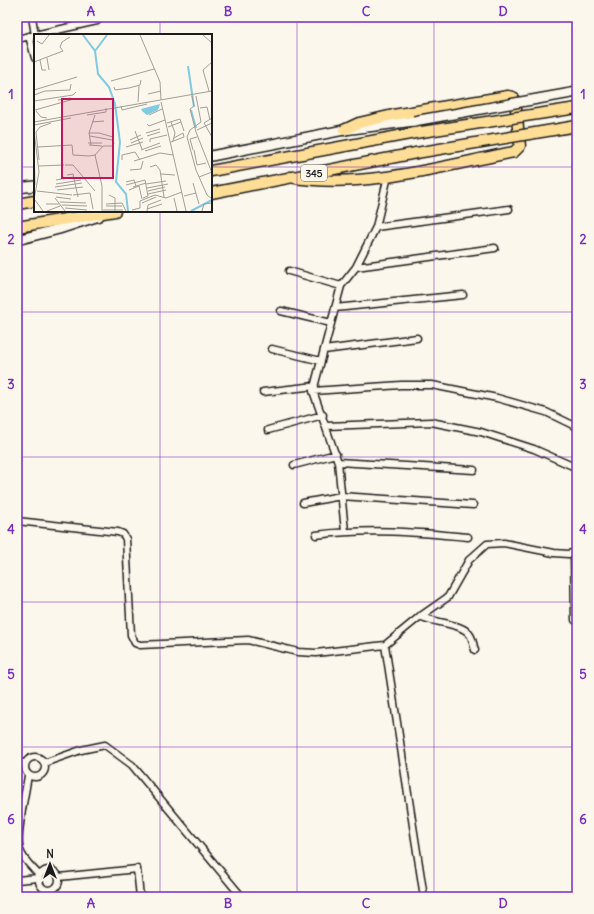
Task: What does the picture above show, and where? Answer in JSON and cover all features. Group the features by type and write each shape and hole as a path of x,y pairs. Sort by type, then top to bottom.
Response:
{"main road":[{"path":"212,156 344,130 414,121 577,92"},
{"path":"290,177 307,180 364,180 514,152 518,150 520,146 515,100 513,97 508,96 393,115 359,123 344,130"},
{"name":"345","path":"212,171 415,133 577,108"},
{"name":"345","path":"212,193 416,153 577,126"},
{"path":"17,188 34,186"},
{"path":"17,204 34,201"},
{"path":"17,227 112,212"},
{"path":"17,240 82,223 112,212"}],"street":[{"path":"32,17 34,50"},
{"path":"37,34 97,21 100,17"},
{"path":"17,39 32,35"},
{"path":"345,531 338,462 314,388 341,286 356,267 376,227 388,176"},
{"path":"376,227 509,209"},
{"path":"356,267 495,248"},
{"path":"289,271 341,286"},
{"path":"335,308 462,295"},
{"path":"281,311 331,323"},
{"path":"324,350 417,338"},
{"path":"272,349 321,361"},
{"path":"263,392 314,388 432,385 497,398 546,412 577,427"},
{"path":"268,430 323,416"},
{"path":"326,426 431,422 487,434 534,449 577,468"},
{"path":"294,465 336,454"},
{"path":"338,462 474,470"},
{"path":"303,503 342,496 473,505"},
{"path":"17,521 118,532 123,534 126,539 132,635 135,643 140,645 248,640 298,652 316,653 385,645 420,616 448,597 469,560 487,544 504,543 541,551 576,552 575,620"},
{"path":"316,535 345,531 378,530 468,537"},
{"path":"420,616 429,621 463,628 470,635 475,650"},
{"path":"385,645 424,897"},
{"path":"44,763 81,750 105,744 132,766 242,897"},
{"path":"44,763 36,758 30,758 26,763 25,769 28,775 19,839 20,851 28,864 39,876 41,887 51,894 57,887 58,877"},
{"path":"17,762 26,763"},
{"path":"28,775 34,777 41,775 44,770 44,763"},
{"path":"58,877 137,869 140,897"},
{"path":"17,880 39,876 44,870 51,870 58,877"}]}
